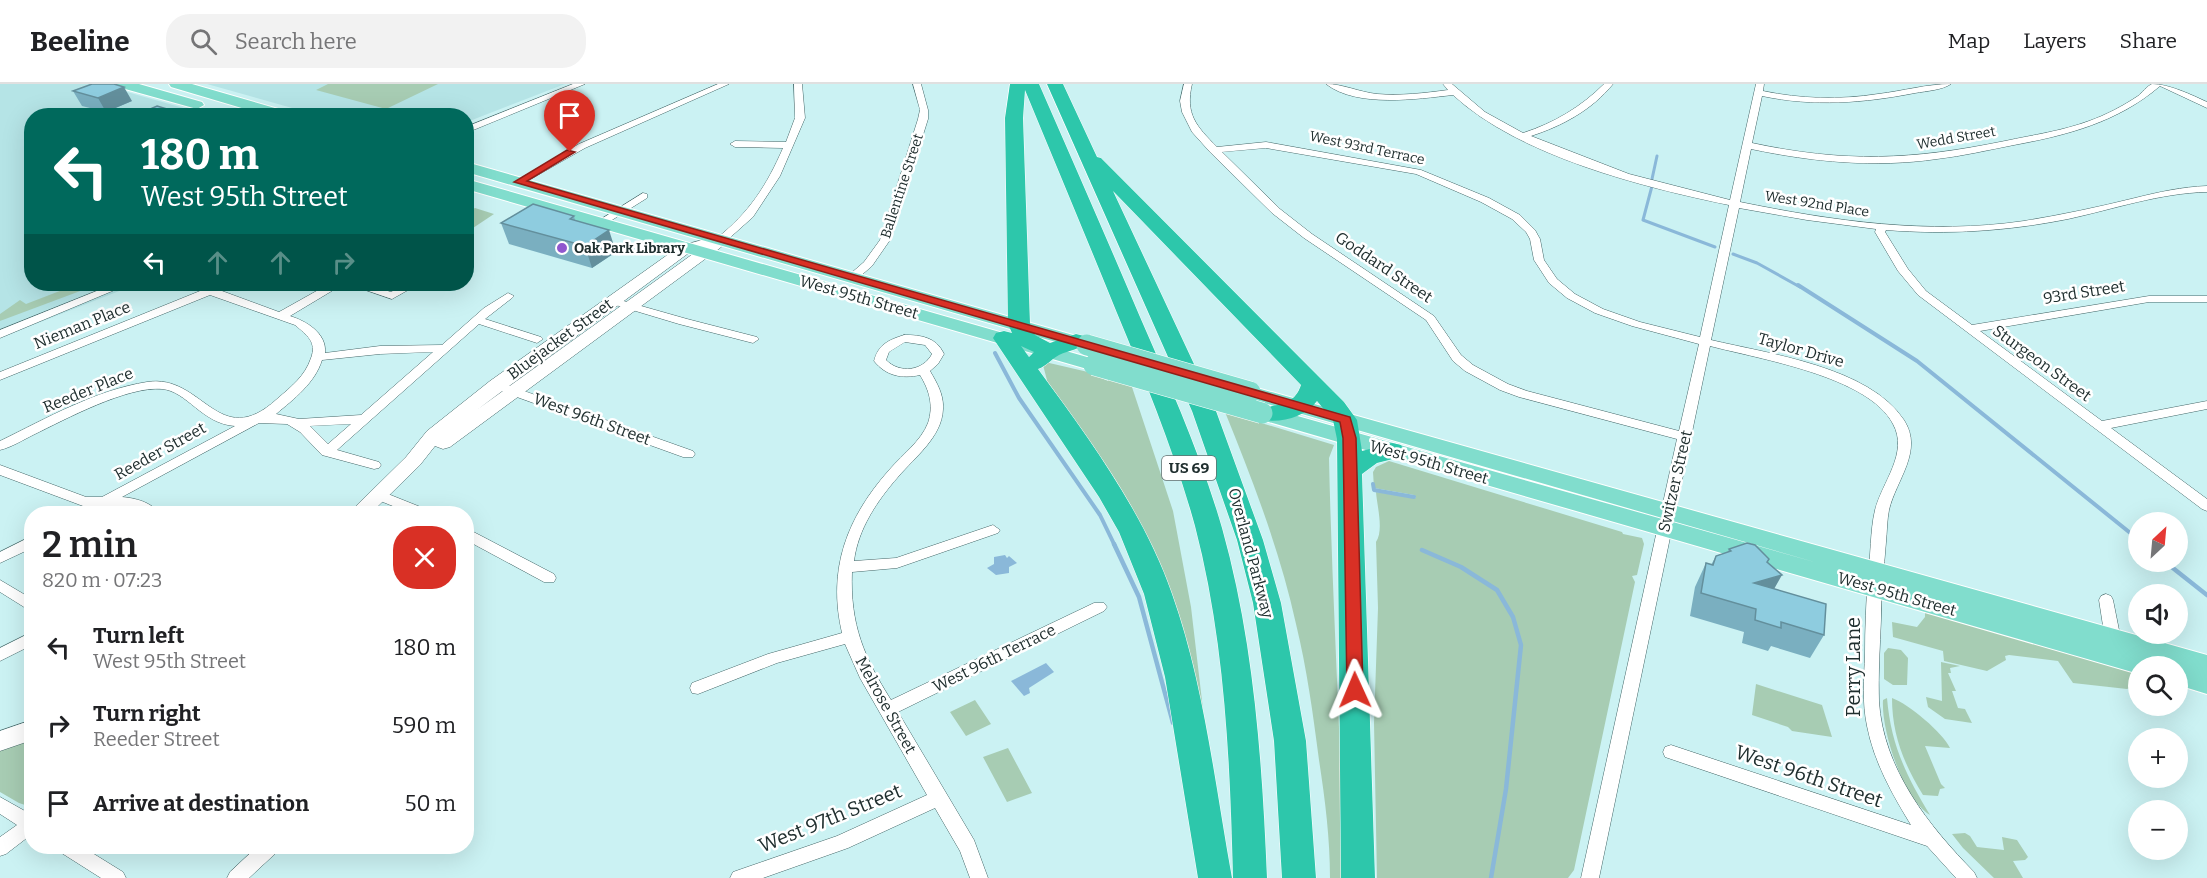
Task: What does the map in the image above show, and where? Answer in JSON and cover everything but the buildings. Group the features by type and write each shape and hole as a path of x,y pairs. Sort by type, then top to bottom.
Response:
{"highway":[{"path":"1018,84 1014,118 1011,331 1032,377 1132,532 1158,594 1180,677 1215,878"},
{"name":"US 69","path":"1031,84 1168,409 1215,555 1226,607 1241,712 1247,784 1250,878"},
{"name":"Overland Parkway","path":"1055,84 1204,411 1250,540 1267,603 1290,741 1299,878"},
{"path":"1085,153 1130,195 1336,407 1348,429 1358,878"},
{"path":"1011,331 1049,351"},
{"path":"1032,377 1040,358 1049,351 1081,343"},
{"path":"1264,413 1300,406 1309,399 1313,383"},
{"path":"1350,471 1368,457 1392,451"}],"main road":[{"path":"123,84 205,108"},
{"path":"176,84 259,108"},
{"name":"West 95th Street","path":"474,169 853,276 1011,331"},
{"name":"West 95th Street","path":"474,186 695,251 1011,331 1081,343 1300,406 1392,451 1666,520"},
{"name":"West 95th Street","path":"1049,351 1264,413 1348,429 2115,647 2207,665"},
{"name":"West 95th Street","path":"2115,647 2131,656"},
{"path":"2188,678 2207,683"}],"street":[{"path":"474,127 580,84"},
{"path":"519,182 582,146 725,84"},
{"name":"Bluejacket Street","path":"366,506 413,461 434,435 496,385 613,301 695,251 721,240 738,228 760,204 789,145 800,118 798,84"},
{"name":"Ballentine Street","path":"853,276 878,252 890,229 923,119 924,110 917,84"},
{"name":"Goddard Street","path":"1188,84 1184,101 1188,119 1213,150 1291,225 1430,318 1457,358 1485,378 1523,394 1684,437"},
{"path":"1330,84 1361,95 1389,98 1408,98 1451,88"},
{"path":"1523,136 1564,119 1596,98 1609,84"},
{"path":"1759,88 1805,101 1845,101 1947,84"},
{"name":"Wedd Street","path":"1747,145 1801,155 1865,160 1945,156 2096,122 2136,103 2157,84"},
{"path":"2163,84 2207,105"},
{"name":"West 92nd Place","path":"1451,88 1481,114 1523,136 1573,158 1644,182 1794,215 1883,227 1942,229 2004,226 2060,218 2179,191 2207,189"},
{"name":"Switzer Street","path":"1590,878 1759,88"},
{"path":"735,144 789,145"},
{"name":"West 93rd Terrace","path":"1213,150 1266,145 1403,168 1427,175 1485,200 1525,224 1535,239 1539,260 1545,271 1564,291 1580,302 1620,320 1704,341"},
{"path":"600,224 643,196"},
{"name":"Sturgeon Street","path":"1883,227 1880,232 1909,279 1922,293 2207,506"},
{"name":"Bluejacket Street","path":"413,461 448,440 632,306 695,251"},
{"path":"0,334 106,291"},
{"path":"210,291 281,316 310,331 319,342 318,357 380,350 445,348"},
{"name":"Nieman Place","path":"0,376 210,291"},
{"path":"281,316 324,291"},
{"path":"376,291 392,296 401,291"},
{"path":"327,452 495,304 508,296"},
{"name":"93rd Street","path":"1968,328 2149,299 2207,299"},
{"path":"613,301 753,339"},
{"path":"478,320 537,339"},
{"name":"Taylor Drive","path":"1704,341 1828,373 1867,392 1895,418 1903,429 1906,442 1905,451 1882,510 1875,579"},
{"name":"Reeder Street","path":"97,506 272,411 304,382 313,370 318,357"},
{"name":"Melrose Street","path":"923,369 937,399 937,413 924,440 882,488 867,510 854,537 846,567 845,607 851,637 859,659 938,798 959,829 979,878"},
{"name":"Reeder Place","path":"0,446 115,393 151,383 167,385 222,420 234,422 254,420"},
{"name":"West 96th Street","path":"496,385 688,454"},
{"path":"2099,426 2207,405"},
{"name":"Reeder Street","path":"254,420 279,417 300,423 362,419"},
{"path":"300,423 327,452 374,465"},
{"path":"0,469 85,502 133,502 140,506"},
{"path":"378,495 406,506"},
{"path":"846,567 897,562 993,530"},
{"path":"474,537 549,578"},
{"path":"0,558 24,545"},
{"name":"Perry Lane","path":"1875,579 1870,702 1876,736 1890,773 1912,812 1933,840 1968,878"},
{"path":"0,585 24,602"},
{"path":"2106,600 2115,647"},
{"name":"West 96th Terrace","path":"889,710 1099,607"},
{"path":"699,688 774,658 851,637"},
{"path":"0,656 24,642"},
{"path":"0,741 24,733"},
{"name":"West 96th Street","path":"1671,752 1933,840"},
{"name":"West 97th Street","path":"739,878 842,842 938,798"},
{"path":"0,806 24,820"},
{"path":"0,848 24,829"},
{"path":"79,854 117,878"},
{"path":"236,878 263,854"}],"shaded area":[{"path":"0,84 99,84 183,108 24,108 24,291 119,291 0,338"},
{"path":"207,84 565,84 474,119 474,108 292,108"},
{"path":"1005,555 1017,563 1009,567 1009,573 996,575 987,568 994,564 994,557"},
{"path":"1046,663 1054,672 1029,688 1030,693 1024,696 1011,681"}],"green space":[{"path":"328,84 438,84 388,108 316,90"},
{"path":"475,208 494,214 474,227"},
{"path":"60,291 80,291 0,321 0,314 20,300 26,304"},
{"path":"1045,362 1088,372 1108,381 1108,378 1131,384 1173,511 1191,607 1204,718 1185,658 1048,384 1043,365"},
{"path":"1225,412 1334,445 1329,458 1344,878 1330,878 1327,819 1312,709 1290,597 1265,516"},
{"path":"1389,461 1642,538 1644,544 1637,575 1632,576 1635,582 1574,870 1568,878 1377,878 1374,723 1378,608 1376,542 1380,525 1376,492 1416,498 1414,495 1374,488 1373,472 1376,467"},
{"path":"1925,611 2128,669 2128,689 2073,683 2058,661 2009,655 2005,656 2006,660 1987,671 1944,661 1943,651 1893,637 1892,622 1917,627 1925,617"},
{"path":"1888,648 1901,650 1908,658 1907,685 1893,685 1884,679 1884,653"},
{"path":"1941,662 1960,666 1950,668 1951,673 1948,673 1956,691 1952,691 1958,708 1965,709 1972,723 1945,719 1928,707 1926,697 1942,701"},
{"path":"1756,684 1822,705 1832,737 1792,731 1788,727 1752,715"},
{"path":"1887,698 1892,730 1901,759 1930,815 1920,807 1911,794 1896,763 1883,713 1883,700"},
{"path":"1892,698 1925,720 1950,748 1925,746 1941,784 1945,788 1940,789 1938,796 1923,795 1910,772 1897,737"},
{"path":"975,700 991,724 966,736 950,712"},
{"path":"24,739 24,805 0,792 0,748"},
{"path":"1008,748 1032,793 1007,802 983,757"},
{"path":"1965,833 1970,836 1977,847 2004,850 2002,837 2017,840 2028,857 2025,860 2013,861 2023,878 1994,878 1952,834"}],"waterway":[{"path":"1652,179 1657,156"},
{"path":"1652,186 1643,220 1715,247"},
{"path":"1733,254 1757,263 1800,287"},
{"path":"1798,285 1917,361 2128,531"},
{"path":"995,353 1019,398 1100,515 1115,546"},
{"path":"1373,484 1374,490 1414,497"},
{"path":"1114,544 1139,597 1173,723"},
{"path":"1422,550 1461,567 1497,590 1513,617 1521,645 1506,789 1491,878"},
{"path":"2178,572 2207,595"}],"place":[{"name":"Oak Park Library","path":"562,248"}],"route":[{"path":"570,152 519,182 853,276 1346,420 1350,438 1355,690"}]}
